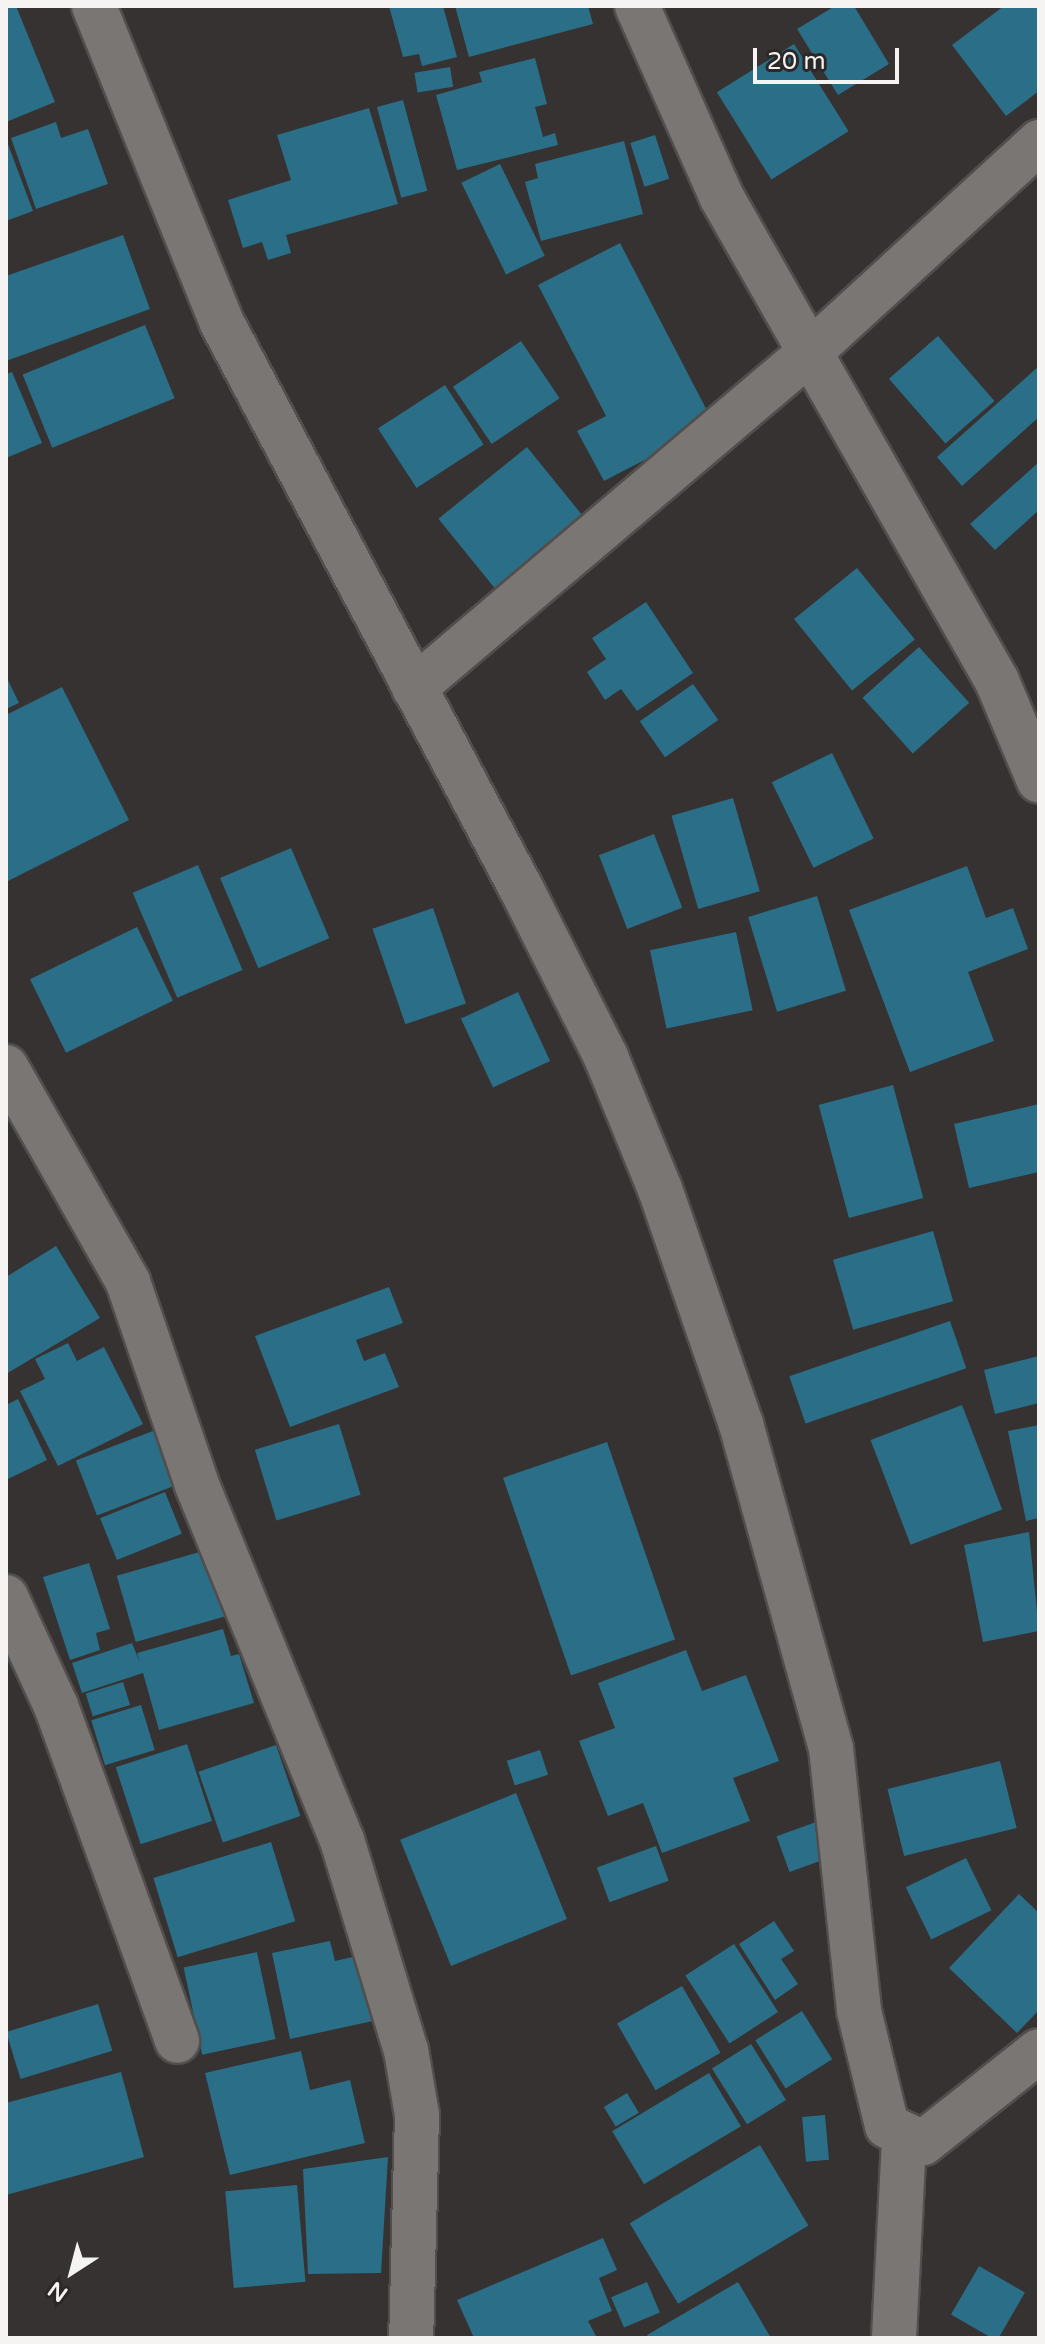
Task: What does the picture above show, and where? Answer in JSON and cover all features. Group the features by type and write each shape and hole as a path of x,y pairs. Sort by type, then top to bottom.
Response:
{"street":[{"path":"94,6 221,321 606,1057 741,1424 831,1748 859,2011 878,2100 887,2126 904,2140 923,2143 941,2133 1039,2051"},
{"path":"637,6 702,156 808,354 997,681 1039,781"},
{"path":"414,688 808,354 1039,142"},
{"path":"6,1067 128,1282 197,1485 342,1840 406,2050 417,2115 421,2169 411,2338"},
{"path":"6,1597 56,1706 177,2041"},
{"path":"894,2338 904,2140"}],"building":[{"path":"6,6 16,6 55,102 6,122"},
{"path":"389,6 443,6 457,57 422,66 419,54 403,57"},
{"path":"455,6 588,6 593,24 469,57"},
{"path":"835,6 854,6 889,64 838,95 797,29"},
{"path":"1004,6 1039,6 1039,91 1006,116 952,45"},
{"path":"794,44 849,131 771,180 717,92"},
{"path":"535,58 547,104 535,107 543,137 555,133 558,145 457,170 436,95 482,82 479,72"},
{"path":"450,67 453,87 418,92 414,73"},
{"path":"403,100 427,191 401,198 377,107"},
{"path":"369,108 398,204 286,235 291,253 268,260 262,242 243,248 228,200 291,180 277,135"},
{"path":"56,122 61,138 88,129 108,184 36,209 11,138"},
{"path":"655,135 669,179 644,187 630,143"},
{"path":"6,139 33,211 6,221"},
{"path":"624,141 643,214 541,241 525,182 538,178 535,164"},
{"path":"500,164 545,256 506,275 461,183"},
{"path":"123,235 150,309 6,361 6,276"},
{"path":"620,243 714,424 604,481 577,431 606,416 538,285"},
{"path":"145,325 175,398 52,448 23,374"},
{"path":"938,336 994,401 945,444 889,379"},
{"path":"521,341 560,398 492,444 453,387"},
{"path":"1039,366 1039,417 962,486 937,457"},
{"path":"12,372 42,443 6,458 6,374"},
{"path":"445,385 484,445 417,488 378,429"},
{"path":"527,447 592,528 504,600 438,519"},
{"path":"1039,462 1039,510 995,550 970,524"},
{"path":"857,568 915,639 852,690 794,619"},
{"path":"646,602 693,673 637,711 621,689 605,700 587,672 606,659 592,638"},
{"path":"919,647 969,703 913,754 863,698"},
{"path":"6,676 19,703 6,709"},
{"path":"693,684 718,720 665,757 640,721"},
{"path":"62,687 129,820 6,882 6,715"},
{"path":"832,753 874,838 813,868 772,782"},
{"path":"733,798 760,891 698,909 671,816"},
{"path":"654,834 682,908 627,929 599,855"},
{"path":"291,848 329,938 258,968 220,878"},
{"path":"198,865 243,970 177,998 133,893"},
{"path":"967,866 986,918 1013,908 1028,949 968,972 994,1041 910,1072 849,910"},
{"path":"817,896 846,991 777,1012 748,917"},
{"path":"433,908 466,1003 405,1024 372,929"},
{"path":"137,927 173,1001 66,1053 30,979"},
{"path":"736,932 753,1010 667,1029 650,950"},
{"path":"518,992 550,1061 493,1088 461,1019"},
{"path":"893,1085 923,1198 849,1218 819,1105"},
{"path":"1039,1104 1039,1172 969,1188 954,1124"},
{"path":"933,1231 953,1301 853,1330 833,1260"},
{"path":"56,1246 100,1318 6,1374 6,1277"},
{"path":"389,1287 403,1323 356,1340 364,1361 385,1353 399,1387 290,1427 255,1336"},
{"path":"950,1321 966,1368 806,1424 789,1376"},
{"path":"68,1343 77,1361 104,1347 143,1424 58,1466 20,1391 45,1379 35,1359"},
{"path":"1039,1356 1039,1403 995,1414 984,1370"},
{"path":"18,1399 47,1460 6,1480 6,1405"},
{"path":"962,1405 1002,1510 911,1545 871,1440"},
{"path":"339,1424 361,1495 276,1520 255,1450"},
{"path":"1039,1425 1039,1518 1026,1521 1008,1431"},
{"path":"158,1429 179,1484 97,1516 76,1461"},
{"path":"607,1442 675,1640 571,1675 503,1478"},
{"path":"165,1492 182,1534 117,1560 100,1518"},
{"path":"1029,1532 1039,1631 983,1642 964,1545"},
{"path":"210,1549 229,1615 136,1642 117,1576"},
{"path":"89,1563 110,1629 96,1633 100,1650 70,1660 43,1577"},
{"path":"223,1629 231,1656 239,1654 254,1703 159,1730 143,1673 82,1693 72,1663 132,1643 140,1663 137,1653"},
{"path":"686,1650 702,1691 746,1675 779,1761 733,1778 750,1821 662,1853 643,1803 608,1816 579,1741 615,1728 598,1683"},
{"path":"123,1682 130,1705 93,1716 86,1693"},
{"path":"141,1705 155,1750 105,1765 91,1720"},
{"path":"187,1744 212,1821 141,1844 116,1767"},
{"path":"276,1745 300,1816 223,1843 198,1772"},
{"path":"540,1750 548,1775 515,1786 507,1761"},
{"path":"1000,1761 1017,1828 904,1856 887,1789"},
{"path":"516,1793 567,1919 451,1966 400,1840"},
{"path":"816,1822 829,1858 790,1872 777,1836"},
{"path":"271,1842 295,1921 178,1957 153,1878"},
{"path":"656,1846 669,1881 609,1902 597,1868"},
{"path":"966,1858 991,1910 931,1940 906,1887"},
{"path":"1019,1894 1039,1913 1039,2010 1017,2033 949,1968"},
{"path":"774,1921 794,1951 781,1959 798,1984 775,2000 739,1944"},
{"path":"330,1941 335,1961 366,1954 382,2019 290,2039 272,1953"},
{"path":"734,1944 778,2012 729,2044 685,1976"},
{"path":"257,1952 276,2039 202,2055 184,1968"},
{"path":"682,1986 720,2053 656,2090 617,2023"},
{"path":"98,2004 112,2051 21,2079 6,2032"},
{"path":"802,2011 832,2059 786,2088 755,2040"},
{"path":"751,2044 786,2100 747,2124 712,2068"},
{"path":"301,2051 310,2090 350,2080 365,2143 230,2175 205,2073"},
{"path":"121,2072 144,2157 6,2195 6,2103"},
{"path":"709,2073 741,2126 644,2184 612,2131"},
{"path":"627,2093 639,2113 616,2127 604,2107"},
{"path":"825,2115 829,2160 806,2162 802,2117"},
{"path":"760,2145 808,2226 678,2304 630,2223"},
{"path":"388,2157 381,2273 308,2274 303,2169"},
{"path":"297,2185 305,2282 234,2288 225,2191"},
{"path":"603,2238 617,2270 599,2278 612,2311 588,2321 597,2338 474,2338 457,2300"},
{"path":"979,2266 1025,2292 999,2338 992,2338 951,2314"},
{"path":"647,2282 660,2312 624,2328 611,2297"},
{"path":"738,2282 771,2338 649,2338 647,2335"}]}
